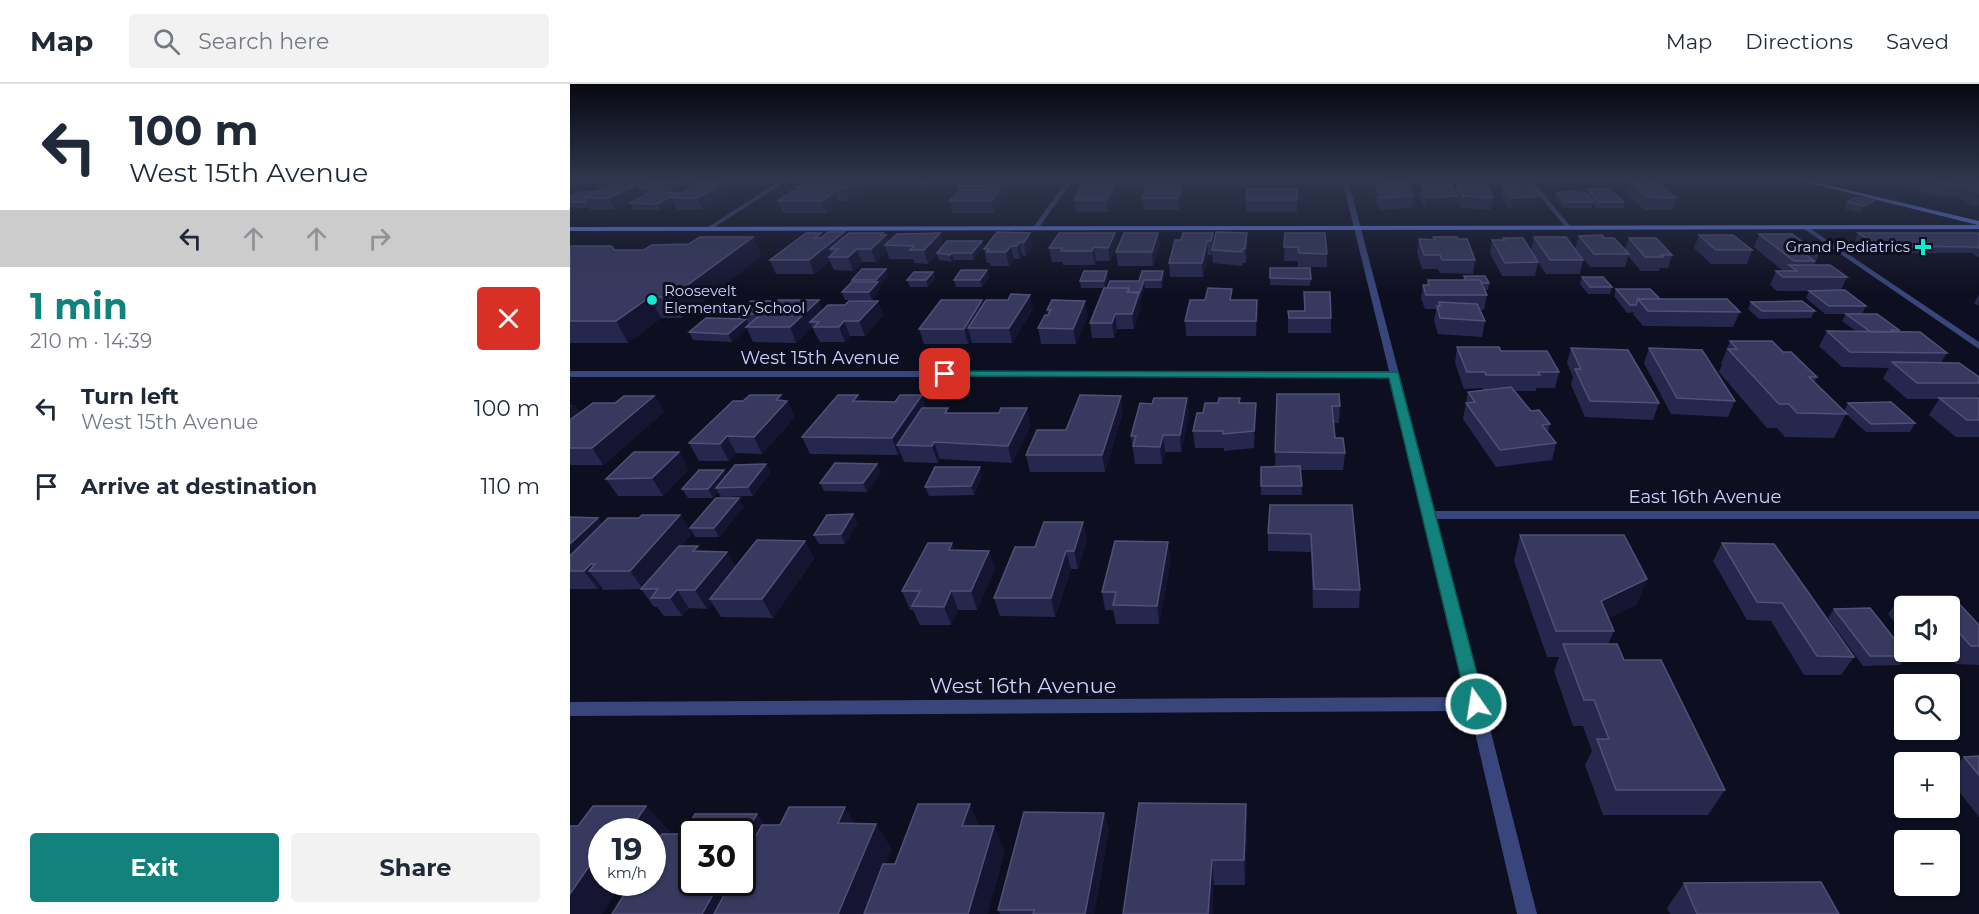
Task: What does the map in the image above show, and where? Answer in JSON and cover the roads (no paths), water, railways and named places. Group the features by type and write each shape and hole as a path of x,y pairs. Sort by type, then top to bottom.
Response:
{"street":[{"path":"708,229 726,218"},
{"path":"1035,229 1042,218"},
{"path":"1354,218 1430,515 1527,914"},
{"path":"1560,218 1569,228"},
{"path":"1899,228 1905,218"},
{"path":"1949,218 1979,226"},
{"path":"570,229 1899,228 1979,226"},
{"path":"1806,228 1979,346"},
{"name":"West 15th Avenue","path":"570,374 1394,374"},
{"name":"East 16th Avenue","path":"1430,515 1979,515"},
{"name":"West 16th Avenue","path":"570,709 1476,704"}],"place":[{"name":"Grand Pediatrics","path":"1923,247"},
{"name":"Roosevelt Elementary School","path":"652,300"}]}
